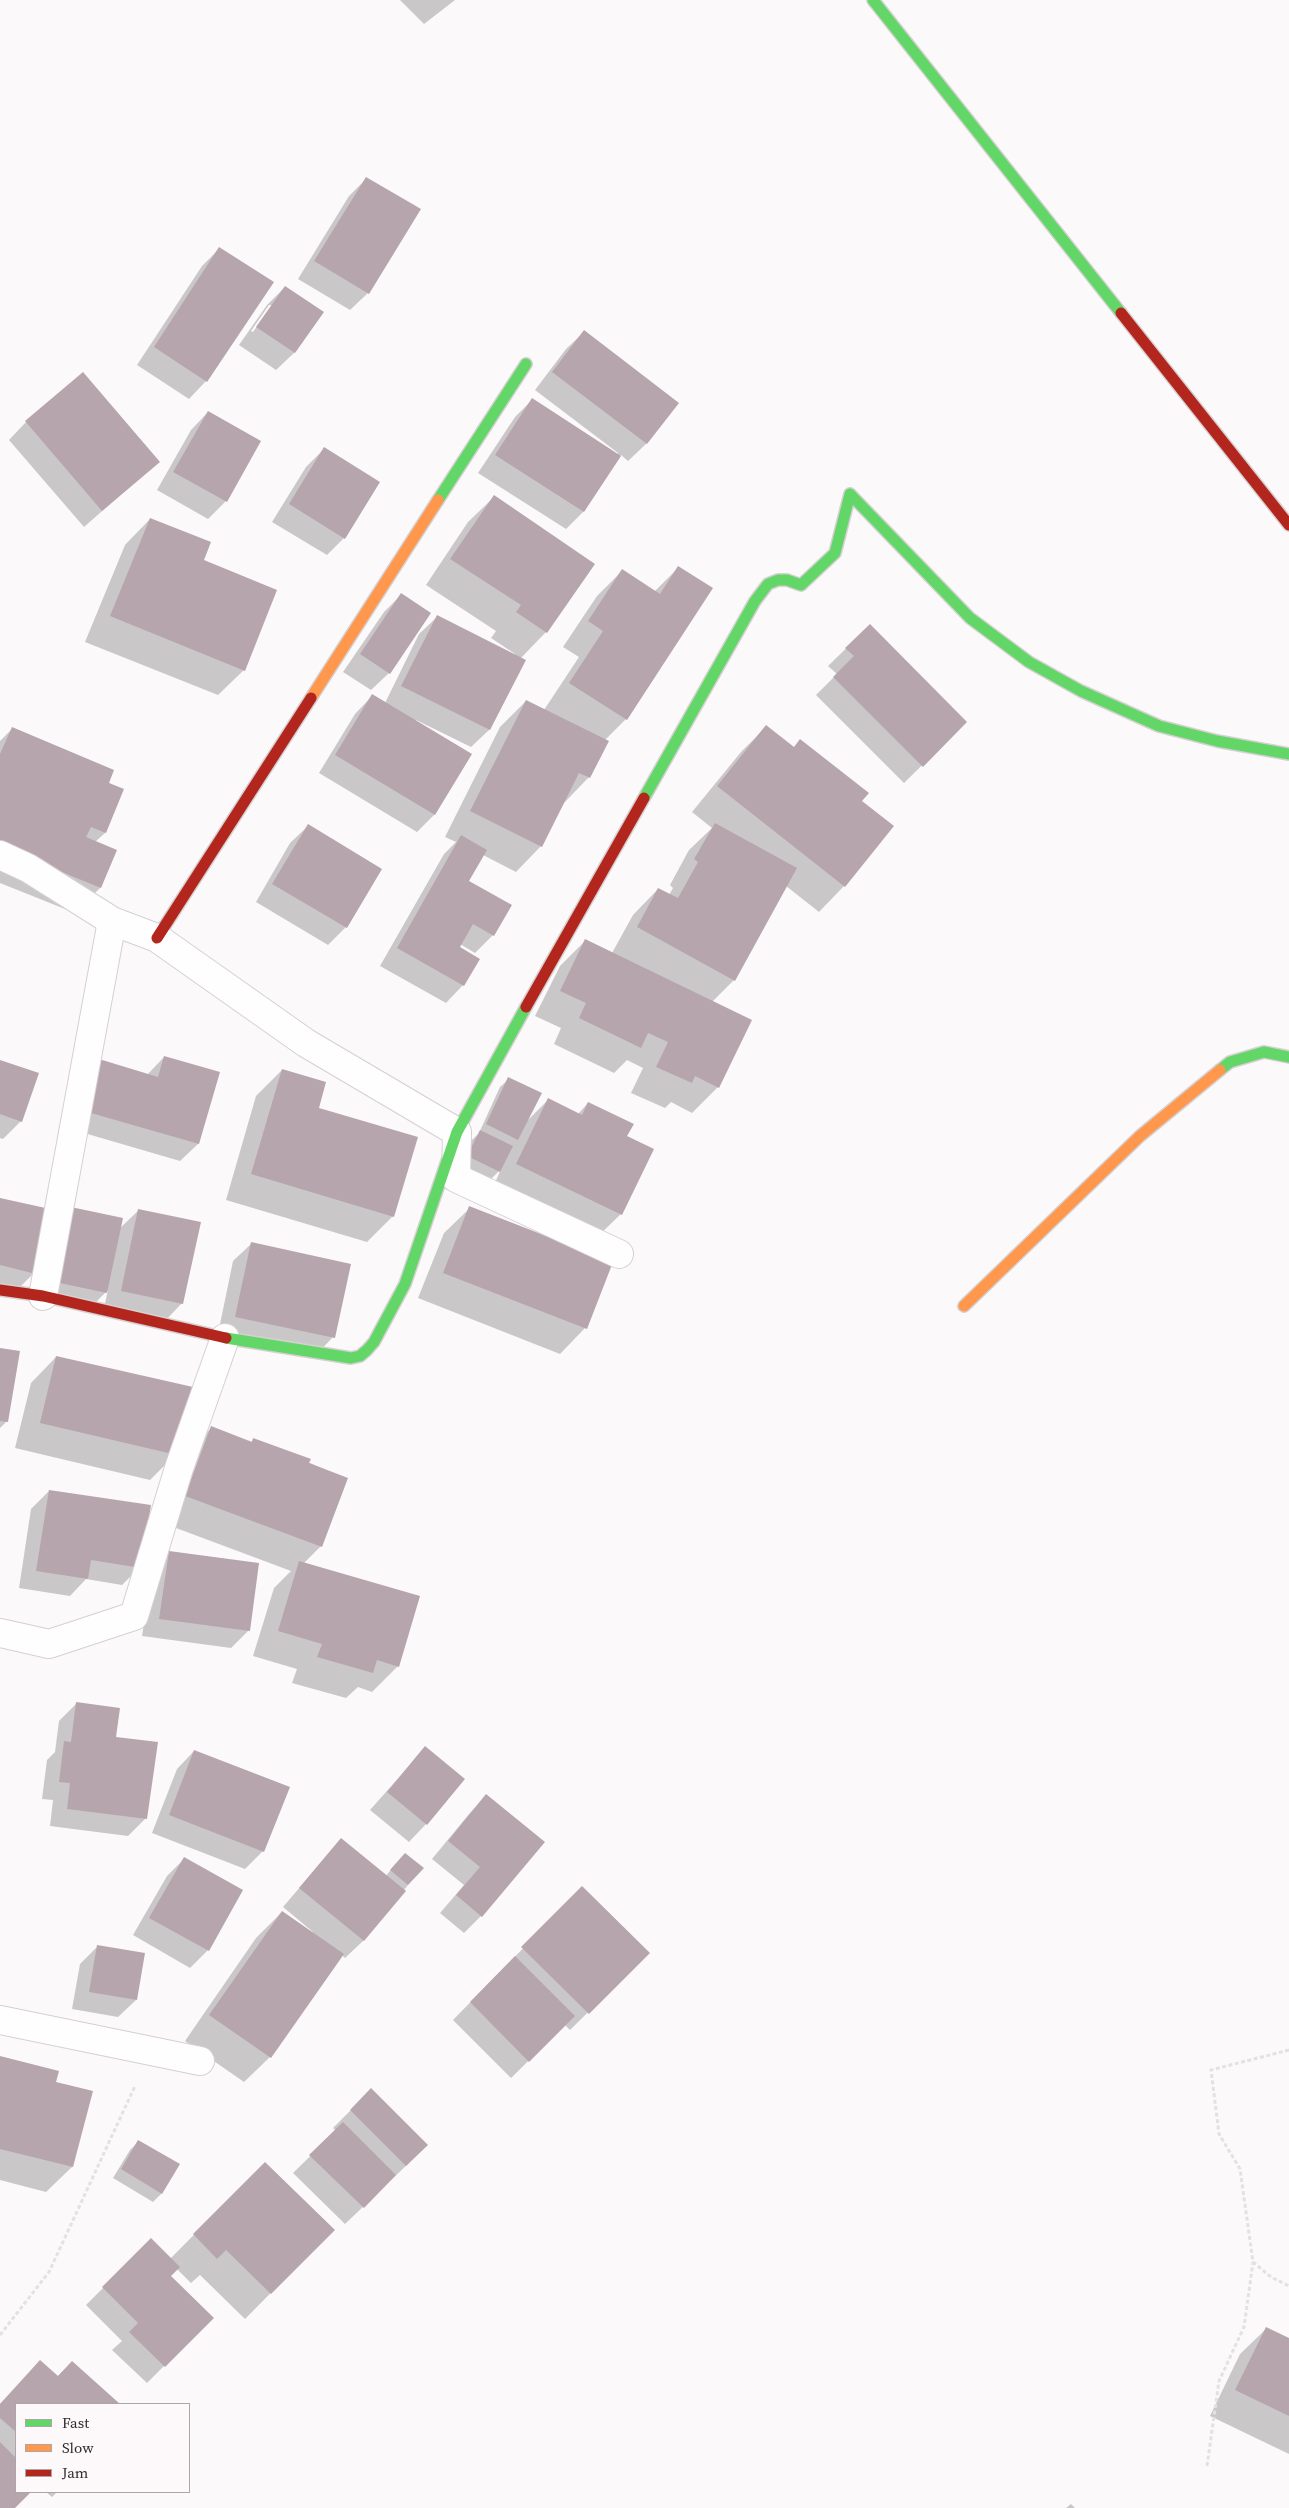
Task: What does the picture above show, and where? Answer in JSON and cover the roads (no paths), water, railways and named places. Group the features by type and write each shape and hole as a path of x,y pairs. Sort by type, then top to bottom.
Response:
{"street":[{"path":"874,0 1289,525"},
{"path":"157,938 526,364"},
{"path":"0,1290 43,1296 224,1338 350,1358 360,1356 367,1350 374,1342 405,1284 457,1132 538,984 754,601 768,584 778,580 787,580 801,585 835,553 850,494 970,618 1029,662 1081,692 1159,726 1217,741 1289,754"},
{"path":"0,855 28,868 112,921 157,938 306,1043 457,1132"},
{"path":"43,1296 112,921"},
{"path":"964,1306 1140,1136 1230,1062 1264,1052 1289,1057"},
{"path":"457,1132 456,1178 619,1254"},
{"path":"0,1633 49,1644 134,1616 179,1468 224,1338"},
{"path":"0,2020 200,2061"}]}
